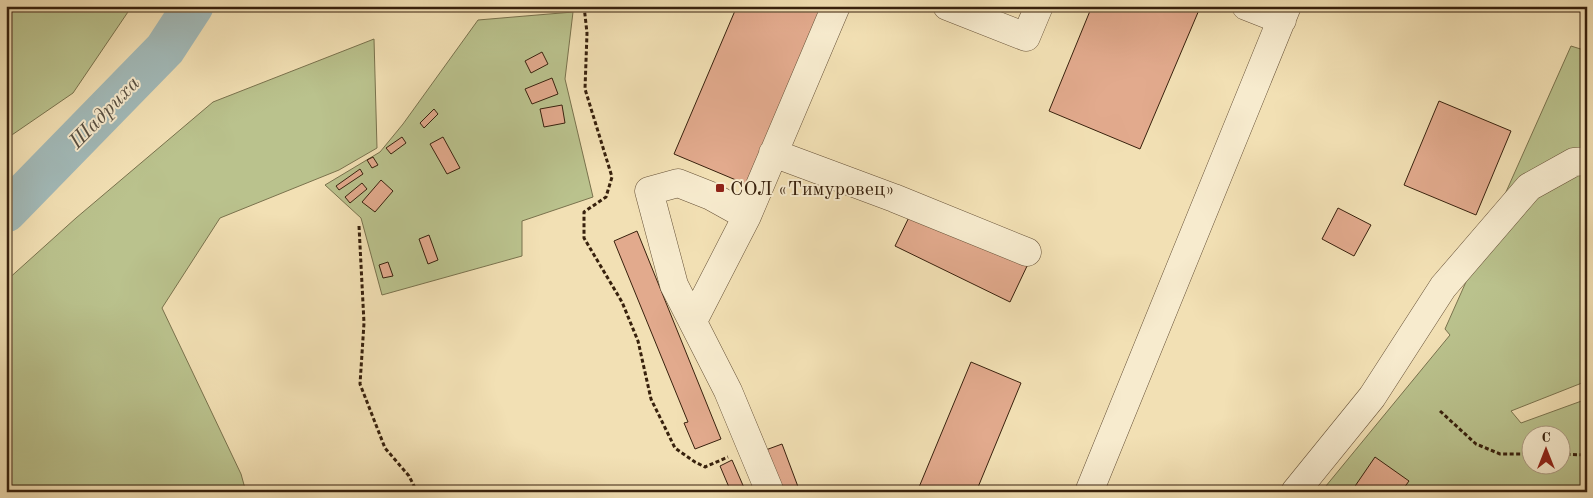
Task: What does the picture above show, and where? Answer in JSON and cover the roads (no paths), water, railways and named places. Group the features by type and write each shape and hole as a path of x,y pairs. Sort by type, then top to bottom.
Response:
{"street":[{"path":"693,321 747,216 836,6"},
{"path":"947,6 1026,37 1039,6"},
{"path":"1089,492 1285,13 1246,6"},
{"path":"774,153 894,198 1027,252"},
{"path":"1296,492 1372,397 1443,287 1529,187 1574,162 1587,161"},
{"path":"747,216 711,196 678,183 649,191 674,284 728,391 770,492"}],"waterway":[{"name":"Шадриха","path":"6,212 165,49 193,6"}],"place":[{"name":"СОЛ «Тимуровец»","path":"720,188"}]}
